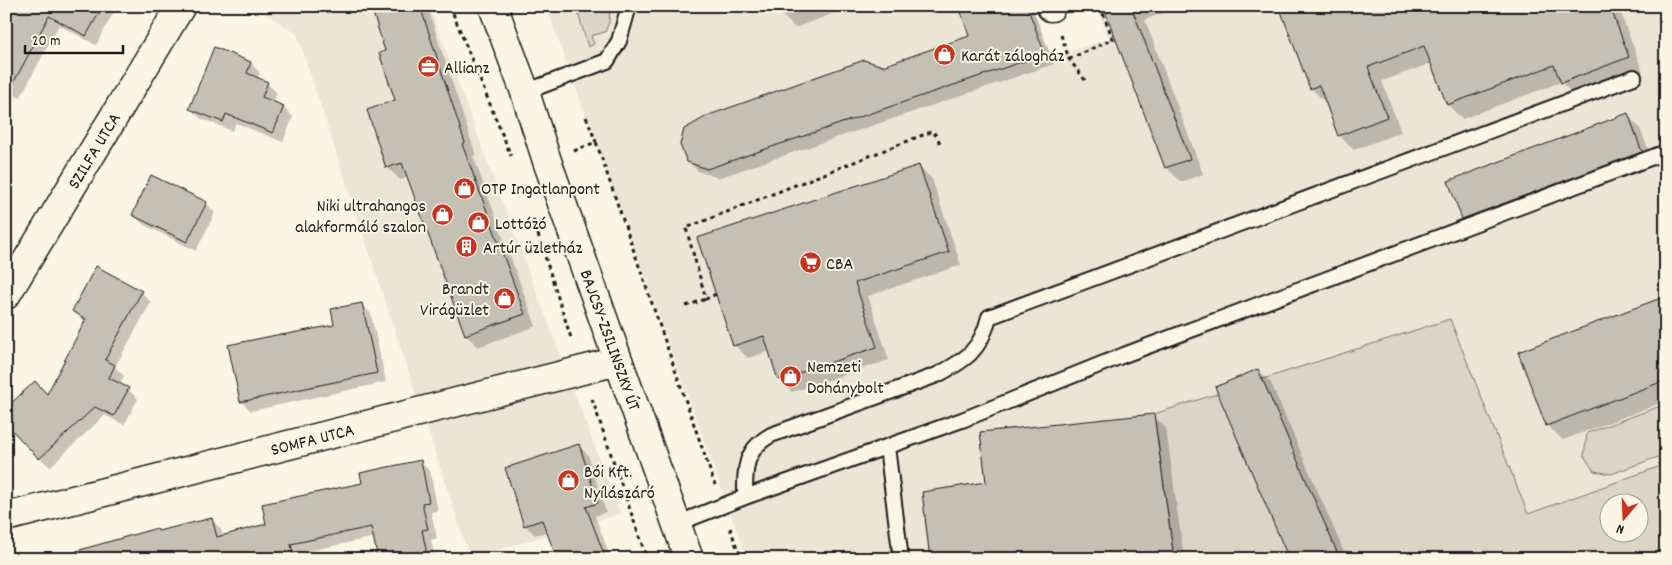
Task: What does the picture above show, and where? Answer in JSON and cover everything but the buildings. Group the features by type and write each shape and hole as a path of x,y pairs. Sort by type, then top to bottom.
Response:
{"street":[{"name":"SZILFA UTCA","path":"6,295 181,6"},
{"name":"BAJCSY-ZSILINSZKY ÚT","path":"493,6 689,559"},
{"name":"SOMFA UTCA","path":"6,517 618,361"}],"lane":[{"path":"525,92 607,60 619,40 629,6"},
{"path":"745,497 745,470 749,455 758,442 771,435 937,375 961,363 974,350 985,333 990,316 1634,77"},
{"path":"676,524 745,497 962,420 1124,355 1666,152"},
{"path":"887,447 901,559"}],"path":[{"path":"450,6 517,172 596,142"},
{"path":"1069,59 1113,39 1100,6"},
{"path":"1051,7 1069,59 1085,80"},
{"path":"586,117 740,559"},
{"path":"706,299 686,228 933,131 942,146"},
{"path":"532,219 647,559"},
{"path":"686,306 716,294"}],"shaded area":[{"path":"253,6 429,6 620,514 470,558 297,34"},
{"path":"546,6 1031,6 1050,57 1109,39 1097,6 1666,6 1666,559 747,559"},
{"path":"576,6 610,6 609,22 605,32 591,36 594,44 588,47"},
{"path":"1450,319 1528,514 1666,464 1666,559 1174,559 1154,414"},
{"path":"1666,404 1666,454 1611,474 1594,471 1584,456 1587,433"}],"place":[{"name":"Karát zálogház","path":"945,55"},
{"name":"Allianz","path":"428,67"},
{"name":"OTP Ingatlanpont","path":"465,188"},
{"name":"Niki ultrahangos alakformáló szalon","path":"442,215"},
{"name":"Lottózó","path":"479,223"},
{"name":"Artúr üzletház","path":"467,247"},
{"name":"CBA","path":"810,263"},
{"name":"Brandt Virágüzlet","path":"505,298"},
{"name":"Nemzeti Dohánybolt","path":"791,376"},
{"name":"Bói Kft. Nyílászáró","path":"568,481"}]}
